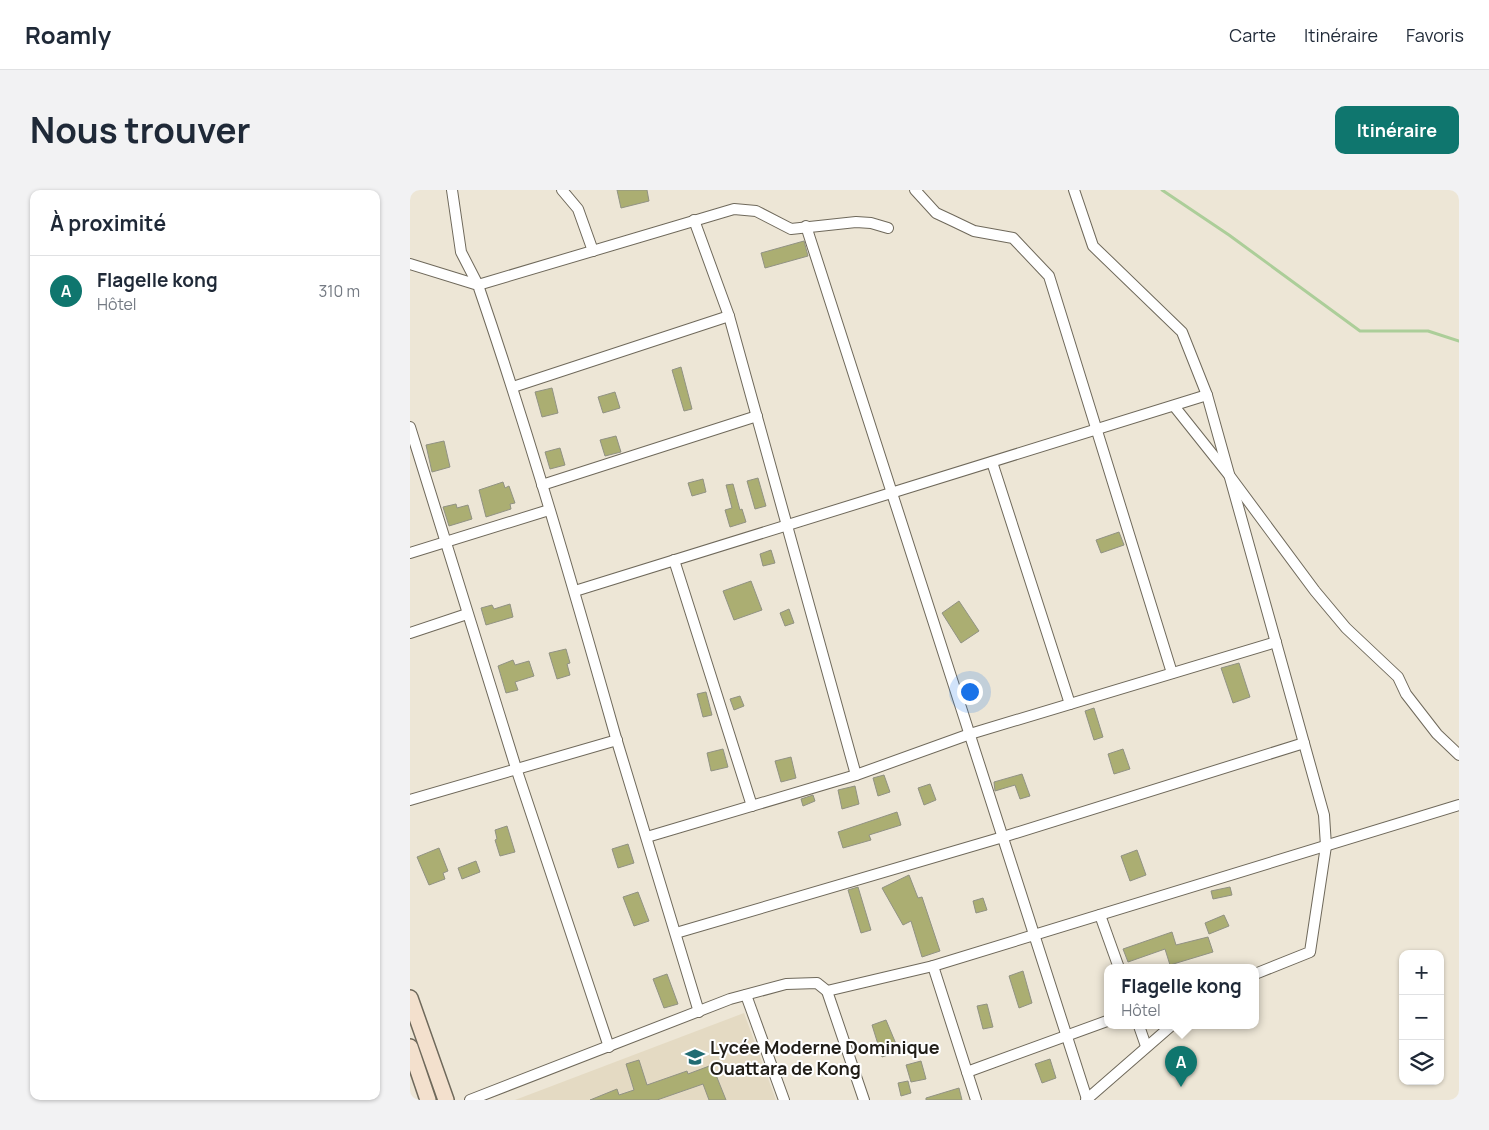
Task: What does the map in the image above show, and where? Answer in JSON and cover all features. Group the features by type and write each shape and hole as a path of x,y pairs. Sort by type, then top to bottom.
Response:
{"main road":[{"path":"410,998 446,1100"},
{"path":"428,1048 411,1050 428,1100"}],"street":[{"path":"452,190 462,252 478,285 513,387 699,1012"},
{"path":"562,190 578,209 593,251"},
{"path":"915,190 936,213 974,231 1013,238 1049,276 1098,429 1172,673"},
{"path":"1074,190 1093,246 1182,332 1207,395 1324,815 1326,846 1310,952 1259,972"},
{"path":"410,264 478,285 734,209 756,211 791,229 856,222 871,222 888,228"},
{"path":"694,220 729,316 856,775"},
{"path":"806,226 1087,1099 1167,1029"},
{"path":"513,387 729,316"},
{"path":"575,591 1207,395"},
{"path":"1174,406 1229,475 1315,591 1346,628 1398,677 1411,700 1437,734 1459,755"},
{"path":"542,485 757,416"},
{"path":"410,427 516,768 610,1046"},
{"path":"992,462 1070,704"},
{"path":"410,553 549,510"},
{"path":"674,560 752,806"},
{"path":"410,633 467,614"},
{"path":"647,836 856,775 970,734 1276,642"},
{"path":"410,800 617,740"},
{"path":"676,933 1003,837 1304,743"},
{"path":"827,991 933,966 1035,936 1459,805"},
{"path":"1100,915 1118,964"},
{"path":"933,966 976,1100"},
{"path":"470,1100 746,995 786,984 817,983 827,991 864,1100"},
{"path":"746,995 784,1100"},
{"path":"967,1072 1104,1022"},
{"path":"1140,1029 1146,1046"}],"shaded area":[{"name":"Lycée Moderne Dominique Ouattara de Kong","path":"744,1013 776,1100 515,1100"}],"building":[{"path":"617,190 647,190 649,201 621,208"},
{"path":"804,241 808,256 765,268 761,253"},
{"path":"681,367 692,409 684,411 672,370"},
{"path":"552,388 558,413 542,417 535,392"},
{"path":"615,392 620,408 603,413 598,397"},
{"path":"616,436 621,452 605,456 600,440"},
{"path":"444,441 450,467 432,472 426,445"},
{"path":"560,448 565,465 550,469 545,452"},
{"path":"758,478 766,506 755,509 747,481"},
{"path":"703,479 706,492 692,496 688,483"},
{"path":"503,482 505,488 509,486 515,503 510,504 511,509 486,517 479,490"},
{"path":"733,484 740,510 742,509 746,522 730,527 725,510 732,508 726,485"},
{"path":"456,504 457,508 468,505 472,519 449,526 443,507"},
{"path":"1119,532 1124,545 1101,553 1096,540"},
{"path":"771,550 775,563 763,566 760,554"},
{"path":"751,581 762,610 734,620 723,591"},
{"path":"959,601 979,631 961,643 942,613"},
{"path":"510,604 513,617 486,625 481,608 492,605 494,609"},
{"path":"789,609 794,623 785,626 780,613"},
{"path":"566,649 570,663 567,664 570,675 557,679 549,653"},
{"path":"513,660 515,665 529,661 534,676 515,682 518,690 506,693 498,666"},
{"path":"1239,663 1250,697 1233,703 1221,668"},
{"path":"706,692 712,715 703,717 697,694"},
{"path":"740,696 744,706 734,710 730,699"},
{"path":"1094,708 1103,737 1094,740 1085,711"},
{"path":"723,749 728,767 711,771 707,753"},
{"path":"1123,749 1130,769 1114,774 1108,754"},
{"path":"791,757 796,778 781,782 775,761"},
{"path":"1022,774 1030,796 1020,799 1015,785 995,791 994,782"},
{"path":"884,775 890,792 878,796 873,778"},
{"path":"930,784 936,800 924,805 918,788"},
{"path":"855,786 859,804 842,809 838,790"},
{"path":"813,795 815,801 803,806 801,799"},
{"path":"897,812 901,825 869,835 871,840 843,848 838,832"},
{"path":"507,826 515,852 500,856 495,840 497,839 495,830"},
{"path":"628,844 634,863 618,868 612,849"},
{"path":"439,848 448,871 443,873 445,879 429,885 417,857"},
{"path":"1137,850 1146,875 1130,881 1121,856"},
{"path":"476,861 480,872 462,879 458,868"},
{"path":"909,875 918,898 922,897 940,951 922,957 911,921 903,925 882,888"},
{"path":"858,887 871,930 861,933 848,890"},
{"path":"1230,887 1232,895 1213,899 1211,891"},
{"path":"638,892 649,921 634,926 623,897"},
{"path":"983,898 987,910 976,913 973,901"},
{"path":"1224,915 1229,926 1209,934 1205,923"},
{"path":"1172,932 1176,945 1208,937 1213,952 1170,964 1165,949 1128,962 1123,949"},
{"path":"1023,971 1032,1003 1019,1008 1009,976"},
{"path":"667,974 678,1004 664,1008 653,979"},
{"path":"987,1004 993,1027 983,1029 977,1006"},
{"path":"886,1020 899,1051 882,1057 872,1025"},
{"path":"1050,1059 1056,1078 1042,1083 1035,1064"},
{"path":"639,1060 647,1085 687,1071 688,1074 712,1065 726,1100 709,1100 703,1084 657,1100 590,1100 617,1089 619,1095 634,1090 626,1064"},
{"path":"921,1061 926,1079 911,1082 906,1065"},
{"path":"908,1081 911,1093 901,1096 898,1083"},
{"path":"959,1088 962,1100 926,1100 926,1098"}],"waterway":[{"path":"1162,190 1229,235 1360,331 1428,331 1459,341"}],"place":[{"name":"Lycée Moderne Dominique Ouattara de Kong","path":"695,1057"},
{"name":"Flagelle kong","path":"1181,1087"}]}
